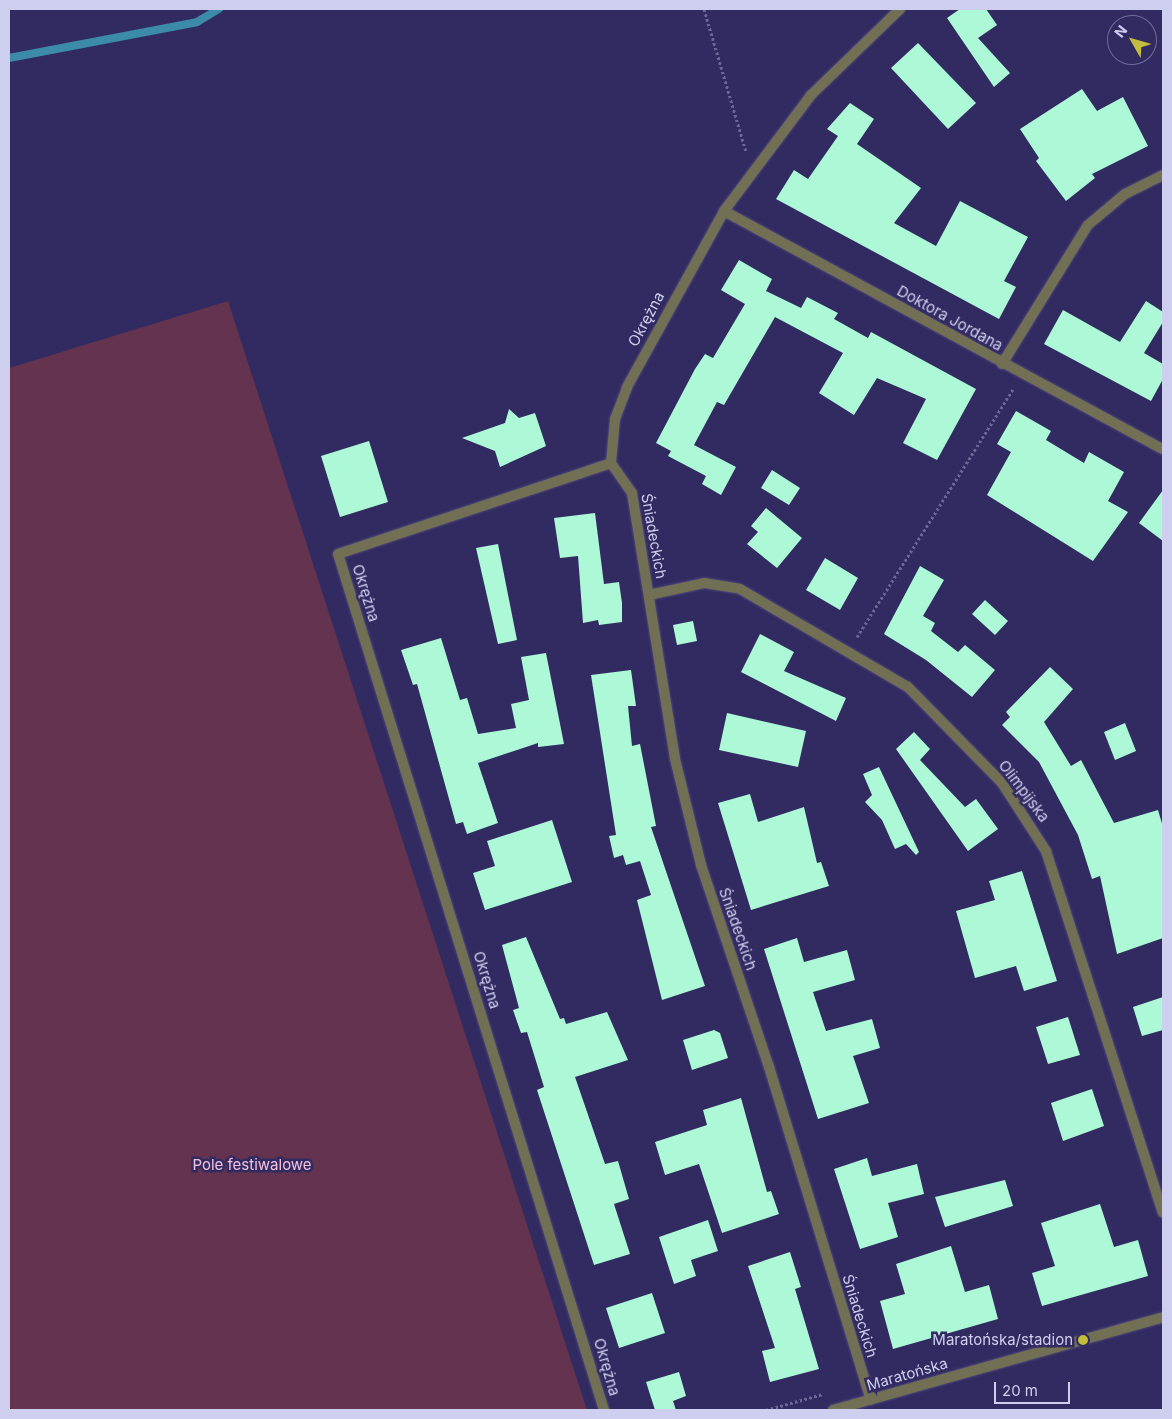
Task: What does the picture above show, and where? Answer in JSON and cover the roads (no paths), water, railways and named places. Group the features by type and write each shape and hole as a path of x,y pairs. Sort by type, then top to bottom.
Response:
{"street":[{"name":"Okrężna","path":"604,1410 338,554 611,463 615,419 626,387 724,211 760,160 811,95 900,9"},
{"path":"1002,364 1088,225 1125,194 1163,175"},
{"name":"Doktora Jordana","path":"724,211 1022,375 1163,449"},
{"name":"Śniadeckich","path":"611,463 632,493 675,759 698,856 769,1067 871,1400"},
{"name":"Olimpijska","path":"649,595 704,583 730,585 908,687 934,709 1002,783 1041,838 1163,1214"},
{"name":"Maratońska","path":"833,1410 1163,1317"}],"waterway":[{"path":"9,58 197,22 219,9"}],"place":[{"name":"Maratońska/stadion","path":"1083,1340"}],"park label":[{"name":"Pole festiwalowe","path":"252,1165"}]}
